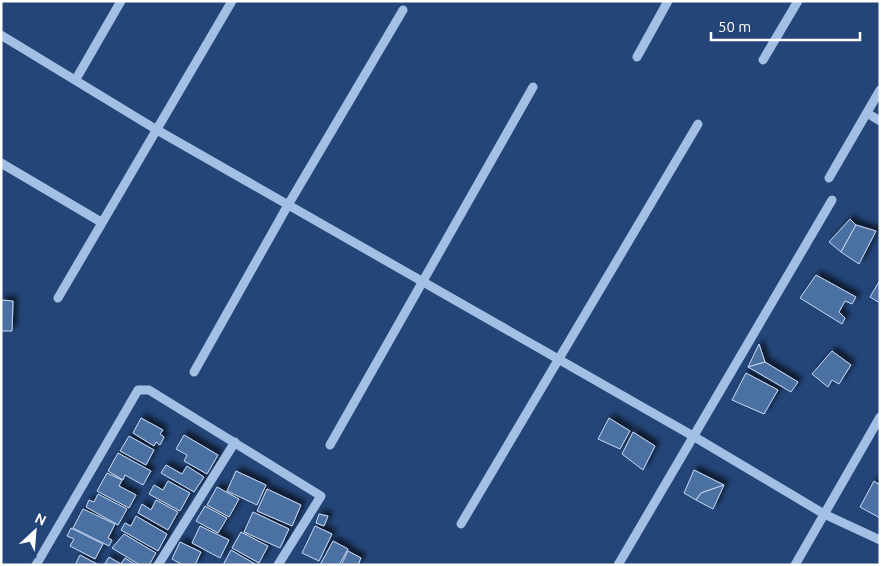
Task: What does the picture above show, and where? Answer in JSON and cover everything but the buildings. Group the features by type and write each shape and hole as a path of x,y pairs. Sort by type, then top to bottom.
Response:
{"street":[{"path":"76,79 121,1"},
{"path":"58,298 232,1"},
{"path":"637,57 668,1"},
{"path":"763,60 798,1"},
{"path":"194,372 288,205 403,10"},
{"path":"1,35 76,79 156,130 693,436 824,514 880,540"},
{"path":"330,445 533,87"},
{"path":"829,178 880,90"},
{"path":"867,113 880,120"},
{"path":"460,524 698,124"},
{"path":"1,162 101,222"},
{"path":"618,565 832,200"},
{"path":"36,565 138,390 148,390 321,496 278,565"},
{"path":"795,565 880,416"},
{"path":"158,565 235,442"}]}
